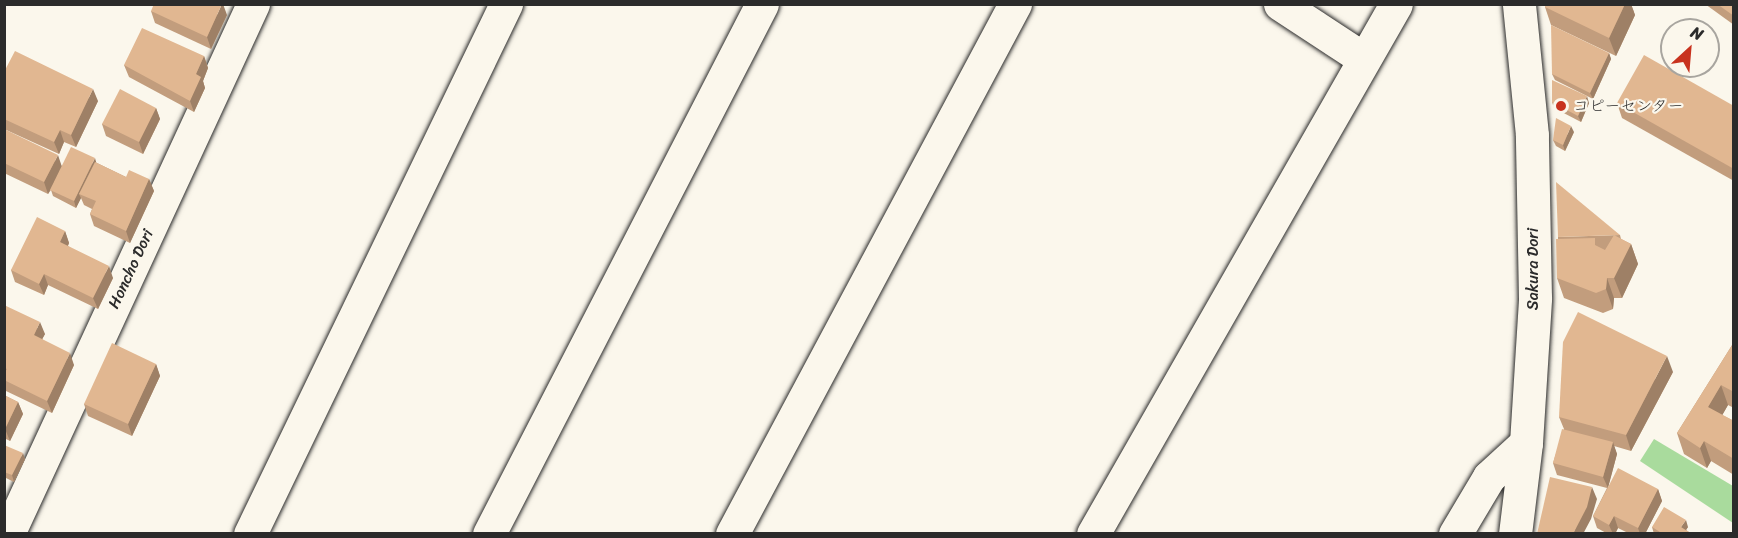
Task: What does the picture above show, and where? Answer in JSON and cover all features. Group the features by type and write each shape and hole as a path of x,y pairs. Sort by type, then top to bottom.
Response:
{"street":[{"name":"Honcho Dori","path":"8,534 253,4"},
{"path":"250,534 506,4"},
{"path":"489,534 762,4"},
{"path":"732,534 1015,4"},
{"path":"1280,4 1364,58"},
{"path":"1094,534 1396,4"},
{"name":"Sakura Dori","path":"1515,534 1526,443 1535,297 1532,135 1519,4"},
{"path":"1455,534 1489,477 1526,443"}],"green space":[{"path":"1654,439 1733,486 1733,523 1640,461"}],"building":[{"path":"154,4 222,4 207,37 151,11"},
{"path":"1546,4 1625,4 1609,38 1545,7"},
{"path":"1717,4 1734,4 1734,16"},
{"path":"1551,25 1609,53 1590,93 1552,74"},
{"path":"142,28 204,56 196,74 201,77 190,101 124,65"},
{"path":"15,51 93,89 71,135 60,130 54,142 4,119 4,72"},
{"path":"1644,55 1660,64 1660,78 1685,78 1734,106 1734,169 1617,103"},
{"path":"1552,80 1587,96 1578,116 1552,102"},
{"path":"120,89 156,108 139,142 102,124"},
{"path":"1556,118 1571,126 1563,145 1553,140"},
{"path":"4,129 58,155 44,182 4,163"},
{"path":"71,147 95,158 74,201 50,190"},
{"path":"95,162 126,177 129,170 149,179 126,231 90,214 96,201 79,194"},
{"path":"1556,182 1620,235 1558,237"},
{"path":"37,217 65,231 60,242 109,266 93,298 44,274 39,284 11,270"},
{"path":"1614,235 1631,244 1614,278 1607,278 1606,289 1596,293 1557,278 1556,239 1595,238 1595,245 1605,250"},
{"path":"4,305 40,322 34,335 70,353 47,401 4,380 4,373 7,369 4,368"},
{"path":"1578,312 1667,356 1626,435 1559,417 1563,342"},
{"path":"1734,342 1734,392 1721,385 1708,407 1734,421 1734,459 1704,441 1700,448 1677,433"},
{"path":"112,343 156,364 128,424 84,404"},
{"path":"4,395 18,402 5,429 4,429"},
{"path":"1562,429 1613,442 1603,477 1553,463"},
{"path":"4,445 23,453 12,475 4,472"},
{"path":"1618,468 1658,489 1638,528 1614,516 1609,525 1593,516"},
{"path":"1550,477 1592,487 1587,507 1573,534 1537,534"},
{"path":"1664,507 1686,520 1681,527 1692,534 1659,534 1660,532 1652,527"}],"place":[{"name":"コピーセンター","path":"1561,106"}]}
